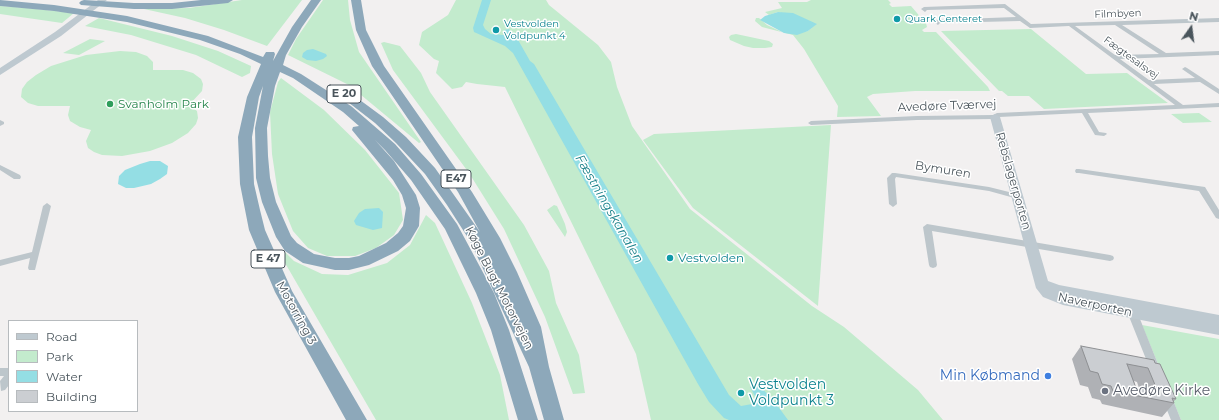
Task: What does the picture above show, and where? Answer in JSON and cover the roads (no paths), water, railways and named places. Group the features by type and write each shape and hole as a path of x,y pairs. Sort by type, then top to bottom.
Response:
{"highway":[{"name":"Køge Bugt Motorvejen","path":"21,0 83,6 131,14 211,32 252,46 292,63 348,97 379,120 401,140 430,172 453,202 478,240 539,367"},
{"path":"44,0 113,5 155,6 188,5 228,0"},
{"name":"E 47","path":"286,71 292,78 318,96 352,124 385,159 400,179 413,208 413,217 411,226 404,237 392,247 363,261 335,264 309,259 291,247 278,224 270,202 263,178 261,156 264,83 277,65 282,42 307,0"},
{"name":"E 47","path":"282,42 316,0"},
{"name":"E47","path":"356,0 361,30 378,66 465,192 492,238 509,272 532,327 539,367"},
{"name":"Køge Bugt Motorvejen","path":"0,3 85,12 152,24 211,40 249,54 286,71 321,90 348,109 390,147 411,171 438,207 468,257 500,330 528,420"},
{"name":"Motorring 3","path":"264,83 250,111 245,156 247,184 257,230 284,292 357,420"},
{"name":"E 20","path":"539,367 554,420"}],"street":[{"path":"0,72 74,23 103,0"},
{"name":"Filmbyen","path":"926,10 924,9 1004,6 1030,26 1219,20"},
{"name":"Filmbyen","path":"938,23 937,21 1020,19"},
{"path":"1116,23 1165,55"},
{"name":"Fægtesalsvej","path":"1070,24 1182,107"},
{"path":"1114,57 1218,54"},
{"path":"1185,69 1219,92"},
{"path":"1148,82 1202,80"},
{"name":"Avedøre Tværvej","path":"811,123 917,118 995,117 997,115 1219,105"},
{"path":"1084,111 1097,134 1104,134"},
{"name":"Rebslagerporten","path":"995,117 1041,280"},
{"path":"0,167 17,178"},
{"path":"1079,171 1202,189 1219,216"},
{"name":"Bymuren","path":"893,204 891,178 895,175 989,189 1018,197"},
{"path":"32,268 47,206"},
{"name":"Rebslagerporten","path":"933,265 927,227 1110,258"},
{"path":"0,263 35,254"},
{"name":"Naverporten","path":"1041,280 1043,288 1058,299 1219,320"},
{"path":"1130,308 1159,379"},
{"name":"Naverporten","path":"1130,308 1219,329"},
{"path":"1,387 8,379"},
{"path":"1164,391 1176,420"}],"water":[{"name":"Fæstningskanalen","path":"482,0 491,0 483,25 485,29 491,34 503,35 506,34 504,30 509,29 517,38 530,61 534,64 729,395 741,406 752,404 757,400 750,387 757,383 774,401 788,420 729,420 724,418 709,402 513,53 505,46 474,32 473,28"},
{"path":"778,12 793,13 817,24 808,31 797,35 784,33 760,20 765,16"},
{"path":"313,49 326,54 327,56 316,61 307,60 302,57 303,53 307,50"},
{"path":"150,161 160,161 168,166 167,174 151,184 134,188 126,188 118,184 119,176 125,170"},
{"path":"379,208 383,212 382,228 373,230 356,225 354,221 359,213 365,209"}],"place":[{"name":"Quark Centeret","path":"897,19"},
{"name":"Vestvolden Voldpunkt 4","path":"496,30"},
{"name":"Svanholm Park","path":"110,104"},
{"name":"Vestvolden","path":"670,258"},
{"name":"Min Købmand","path":"1048,376"},
{"name":"Avedøre Kirke","path":"1105,391"},
{"name":"Vestvolden Voldpunkt 3","path":"741,393"}]}
